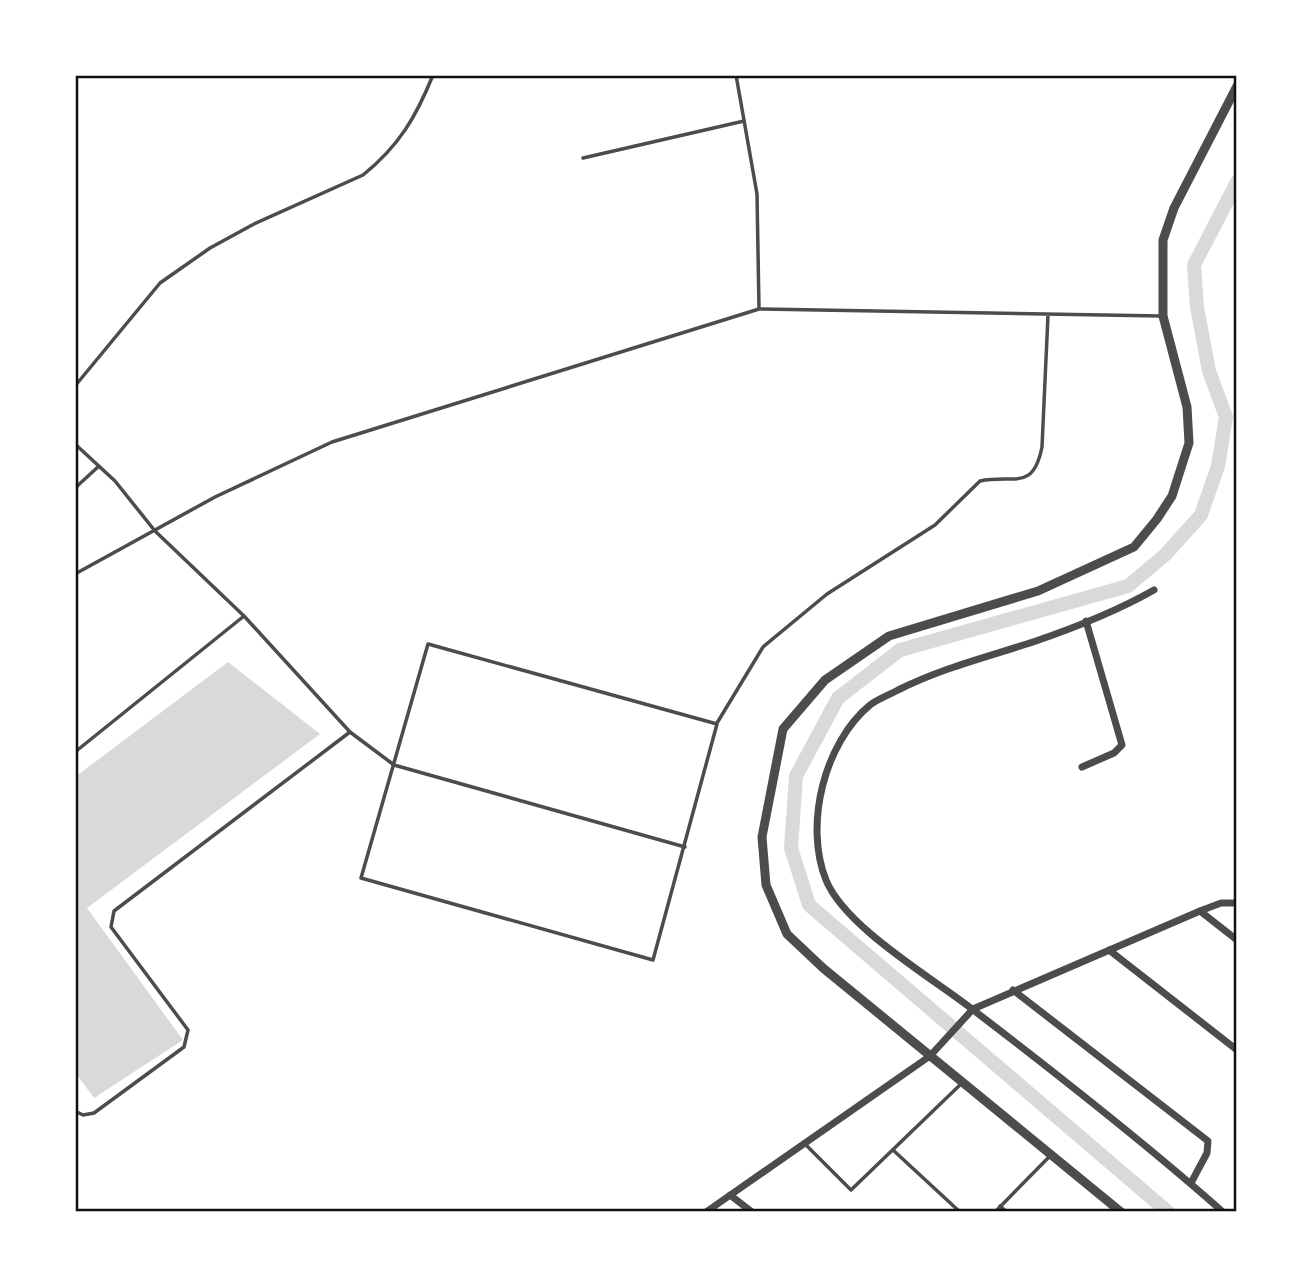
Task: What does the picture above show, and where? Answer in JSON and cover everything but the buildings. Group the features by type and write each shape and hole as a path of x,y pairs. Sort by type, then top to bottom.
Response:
{"street":[{"path":"1121,1212 962,1083 787,934 766,885 762,836 783,729 825,680 889,636 1038,591 1134,547 1172,496 1189,443 1187,407 1163,316 1163,240 1185,186 1237,86"},
{"path":"1154,590 1032,642 983,655 871,704 847,731 827,770 817,823 819,852 827,882 854,920 972,1009 1191,1183 1223,1212"},
{"path":"1082,767 1114,753 1122,745 1086,621"},
{"path":"706,1212 806,1145 930,1056 972,1009 1200,911 1221,903 1237,903"},
{"path":"1200,911 1237,940"},
{"path":"1109,950 1237,1051"},
{"path":"1013,990 1208,1141 1207,1153 1191,1183"},
{"path":"730,1195 752,1212"}],"lane":[{"path":"75,386 160,283 210,248 363,175 384,158 416,117 433,75"},
{"path":"736,75 757,194 759,309"},
{"path":"583,158 744,121"},
{"path":"75,574 215,497 332,442 759,309 1163,316"},
{"path":"717,724 428,644 361,878 653,960 717,724 763,647 797,616 935,525 980,481 993,478 1017,480 1032,475 1038,466 1042,447 1048,314"},
{"path":"75,443 99,466 155,531 244,616 350,732 394,765 685,847"},
{"path":"75,488 99,466"},
{"path":"75,752 244,616"},
{"path":"75,1111 83,1115 94,1113 184,1047 187,1040 188,1030 111,927 114,912 350,732"},
{"path":"806,1145 851,1190 962,1083"},
{"path":"893,1150 960,1212"},
{"path":"995,1212 1051,1155"},
{"path":"1000,1206 1007,1212"}],"shaded area":[{"path":"228,662 320,734 87,908 183,1040 94,1098 75,1072 75,777"}],"waterway":[{"path":"1168,1212 809,905 791,848 796,776 838,698 900,650 1128,586 1165,555 1201,515 1218,466 1226,417 1209,371 1197,307 1194,265 1237,182"}]}
